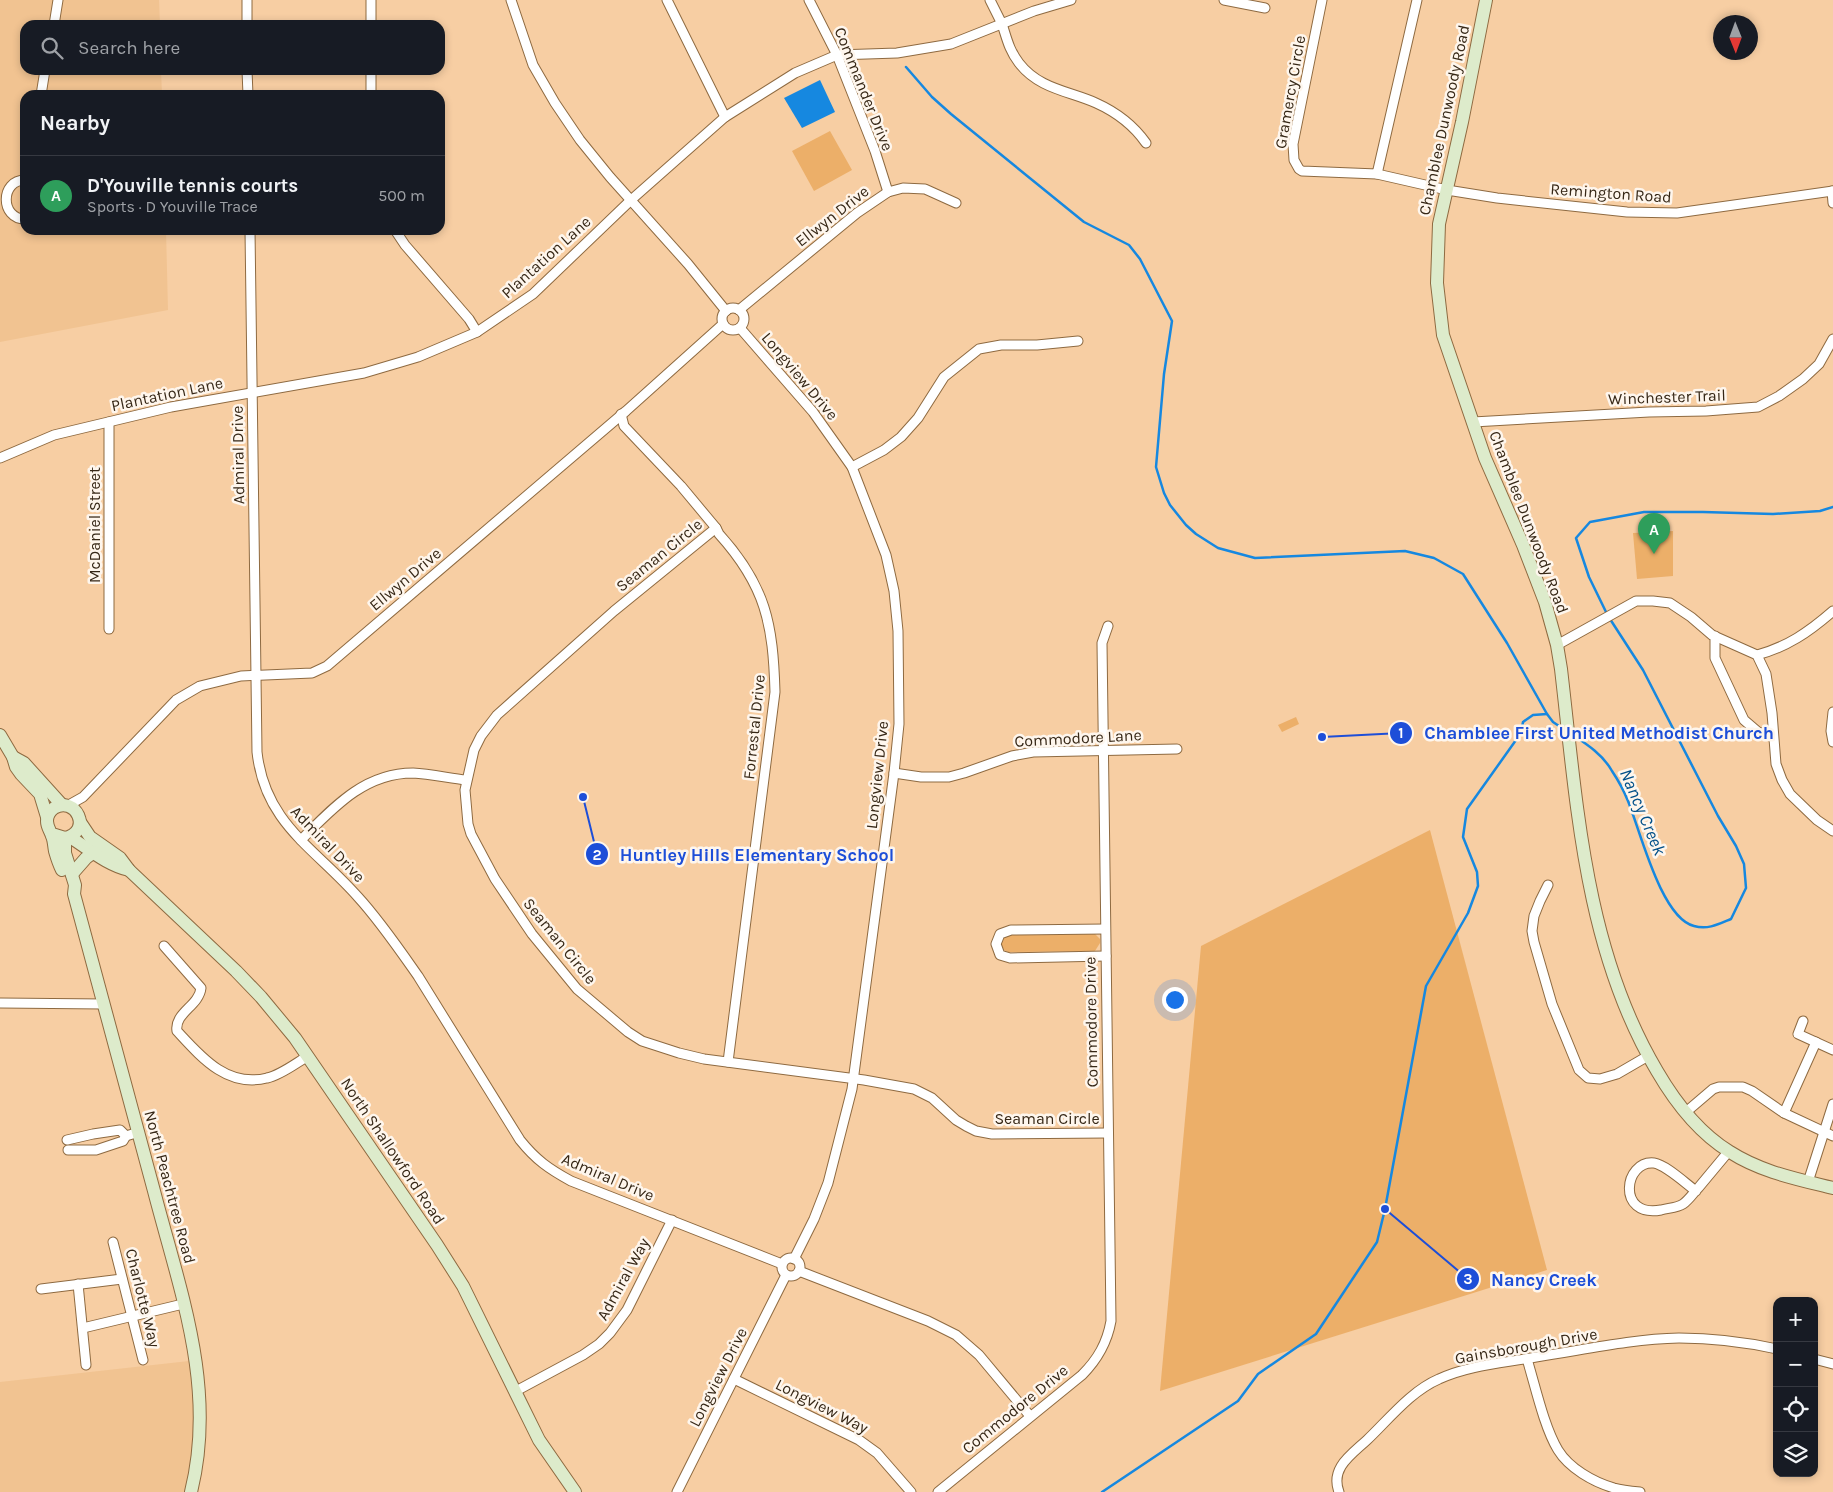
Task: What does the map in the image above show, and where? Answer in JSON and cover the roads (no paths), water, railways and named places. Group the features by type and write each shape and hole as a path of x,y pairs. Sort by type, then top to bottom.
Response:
{"street":[{"path":"55,20 58,0"},
{"path":"247,0 247,20"},
{"path":"371,0 371,20"},
{"path":"511,0 533,66 580,140 610,177 688,264 726,311"},
{"path":"667,0 725,117"},
{"name":"Commander Drive","path":"808,0 837,55 875,151 888,192"},
{"path":"990,0 1002,25 1008,47 1019,63 1030,74 1066,94 1096,103 1114,113 1134,127 1146,143"},
{"name":"Plantation Lane","path":"0,458 54,435 171,407 364,372 418,357 477,332 533,294 631,200 725,117 795,73 837,55 897,53 951,44 1034,11 1071,0"},
{"path":"1224,0 1265,8"},
{"name":"Gramercy Circle","path":"1322,0 1293,144 1294,168 1310,172 1362,172 1377,174 1447,190"},
{"path":"1377,174 1417,0"},
{"name":"Chamblee Dunwoody Road","path":"1486,0 1447,190 1438,224 1437,283 1443,335 1485,458 1524,545 1557,645 1584,860 1600,930 1629,1016 1662,1081 1686,1112 1714,1140 1729,1151 1765,1169 1833,1188"},
{"path":"42,90 44,75"},
{"path":"247,75 248,90"},
{"path":"371,75 371,90"},
{"path":"20,181 14,182 9,186 4,197 6,210 11,215 20,218"},
{"name":"Ellwyn Drive","path":"739,310 857,213 888,192 903,188 925,189 956,203"},
{"name":"Remington Road","path":"1447,190 1497,198 1627,212 1677,214 1832,191"},
{"path":"1832,191 1833,203"},
{"name":"Admiral Drive","path":"250,235 257,752 264,786 275,808 286,824 359,898 401,951 520,1140 550,1170 571,1181 782,1264"},
{"path":"398,235 469,319 477,332"},
{"path":"733,308 739,310 744,320 740,328 732,330 725,327 722,317 726,311 733,308"},
{"name":"Ellwyn Drive","path":"64,805 83,797 176,700 200,686 227,678 312,673 326,666 622,414 723,324"},
{"name":"Longview Drive","path":"740,328 813,412 852,467 886,555 894,591 898,631 899,724 854,1078 828,1184 814,1219 794,1259"},
{"name":"Winchester Trail","path":"1473,422 1758,407 1779,396 1803,379 1819,364 1833,339"},
{"path":"852,467 884,450 901,437 918,418 944,377 979,349 1002,345 1037,345 1078,341"},
{"name":"Forrestal Drive","path":"622,414 624,426 681,486 716,528 746,570 758,590 766,610 771,631 775,692 728,1062"},
{"name":"McDaniel Street","path":"109,422 109,629"},
{"name":"Seaman Circle","path":"716,528 614,611 497,716 481,736 474,750 466,780 465,797 468,824 481,857 532,934 577,989 628,1032 642,1041 679,1053 728,1062 900,1085 924,1092 938,1102 956,1120 976,1131 992,1134 1108,1133"},
{"path":"1557,645 1636,601 1653,601 1670,603 1715,636 1757,655 1777,650 1790,643 1833,611"},
{"name":"Commodore Drive","path":"938,1492 1076,1380 1095,1362 1110,1328 1102,643 1108,626"},
{"path":"1715,636 1715,658 1744,720 1758,732 1774,736"},
{"path":"1757,655 1766,674 1776,764 1790,794 1833,831"},
{"path":"1833,712 1831,731 1833,742"},
{"name":"North Peachtree Road","path":"0,735 13,756 16,767 40,794 47,818 47,826 52,834 55,853 68,887 74,894"},
{"name":"Commodore Lane","path":"894,773 921,777 949,776 964,773 995,760 1022,754 1177,749"},
{"name":"North Peachtree Road","path":"13,756 24,763 64,805 76,811 80,819"},
{"path":"301,840 337,804 372,781 386,776 414,773 466,780"},
{"path":"52,834 56,837 68,838 77,831 83,797"},
{"path":"47,818 52,809 64,805"},
{"name":"North Shallowford Road","path":"80,819 90,837 120,858 129,870 261,997 308,1056 438,1245 463,1286 539,1440 575,1492"},
{"name":"North Peachtree Road","path":"68,838 65,854 75,885 74,894 139,1132 195,1351 201,1399 198,1455 191,1492"},
{"name":"North Shallowford Road","path":"68,838 120,868 129,870"},
{"path":"72,874 94,852"},
{"path":"1548,885 1536,909 1532,924 1533,936 1552,1004 1579,1070 1588,1078 1600,1080 1617,1074 1648,1056"},
{"path":"1105,929 1011,930 1000,934 996,944 1000,955 1010,958 1106,956"},
{"path":"164,946 201,988 199,995 179,1019 176,1026 177,1031 206,1062 238,1078 258,1079 268,1078 308,1056"},
{"path":"0,1004 104,1004"},
{"path":"1804,1021 1798,1034 1833,1050"},
{"path":"1784,1113 1816,1042"},
{"path":"1686,1112 1713,1089 1743,1088 1752,1091 1784,1113 1833,1136"},
{"path":"1808,1182 1833,1104"},
{"path":"67,1140 120,1130 126,1136"},
{"path":"68,1150 96,1150 123,1141 126,1136 139,1132"},
{"path":"1696,1191 1656,1163 1644,1165 1638,1169 1630,1182 1631,1199 1635,1205 1646,1211 1680,1206 1696,1191 1729,1151"},
{"name":"Admiral Way","path":"516,1391 583,1355 599,1344 610,1333 627,1310 672,1220"},
{"name":"Charlotte Way","path":"113,1242 143,1360"},
{"path":"794,1259 798,1263 799,1271 795,1275 786,1275 782,1270 782,1264 786,1260 794,1259"},
{"path":"799,1271 928,1321 956,1335 979,1355 1030,1416"},
{"name":"Longview Drive","path":"677,1492 786,1275"},
{"path":"40,1289 122,1279"},
{"path":"78,1284 86,1365"},
{"path":"83,1328 183,1304"},
{"name":"Gainsborough Drive","path":"1339,1492 1336,1476 1338,1469 1416,1393 1438,1379 1453,1373 1617,1344 1680,1338 1727,1341 1773,1348"},
{"path":"1528,1359 1550,1433 1558,1450 1566,1460 1592,1479 1614,1488 1640,1492"},
{"path":"1818,1360 1833,1364"},
{"name":"Longview Way","path":"734,1379 869,1447 911,1492"}],"water":[{"path":"820,80 835,112 802,128 784,98"}],"waterway":[{"path":"906,67 932,97 951,114 1084,222 1129,245 1140,259 1172,321 1164,374 1156,467 1170,505 1186,525 1218,548 1255,558 1405,551 1434,558 1463,574 1507,643 1547,714 1553,722 1562,728"},
{"name":"Nancy Creek","path":"1607,614 1589,577 1576,538 1590,522 1644,512 1773,514 1820,511 1833,507"},
{"name":"Nancy Creek","path":"1573,735 1600,755 1619,782 1662,891 1671,907 1682,920 1694,926 1704,927 1713,926 1731,919 1746,888 1744,864 1643,670 1610,619"},
{"name":"Nancy Creek","path":"1102,1492 1238,1401 1258,1374 1316,1334 1377,1242 1385,1209 1426,986 1468,913 1478,886 1477,872 1463,837 1467,809 1521,733 1523,722 1533,715 1547,714"}],"place":[{"name":"D'Youville tennis courts","path":"1654,554"},
{"name":"Chamblee First United Methodist Church","path":"1322,737"},
{"name":"Huntley Hills Elementary School","path":"583,797"},
{"name":"Nancy Creek","path":"1385,1209"}]}
